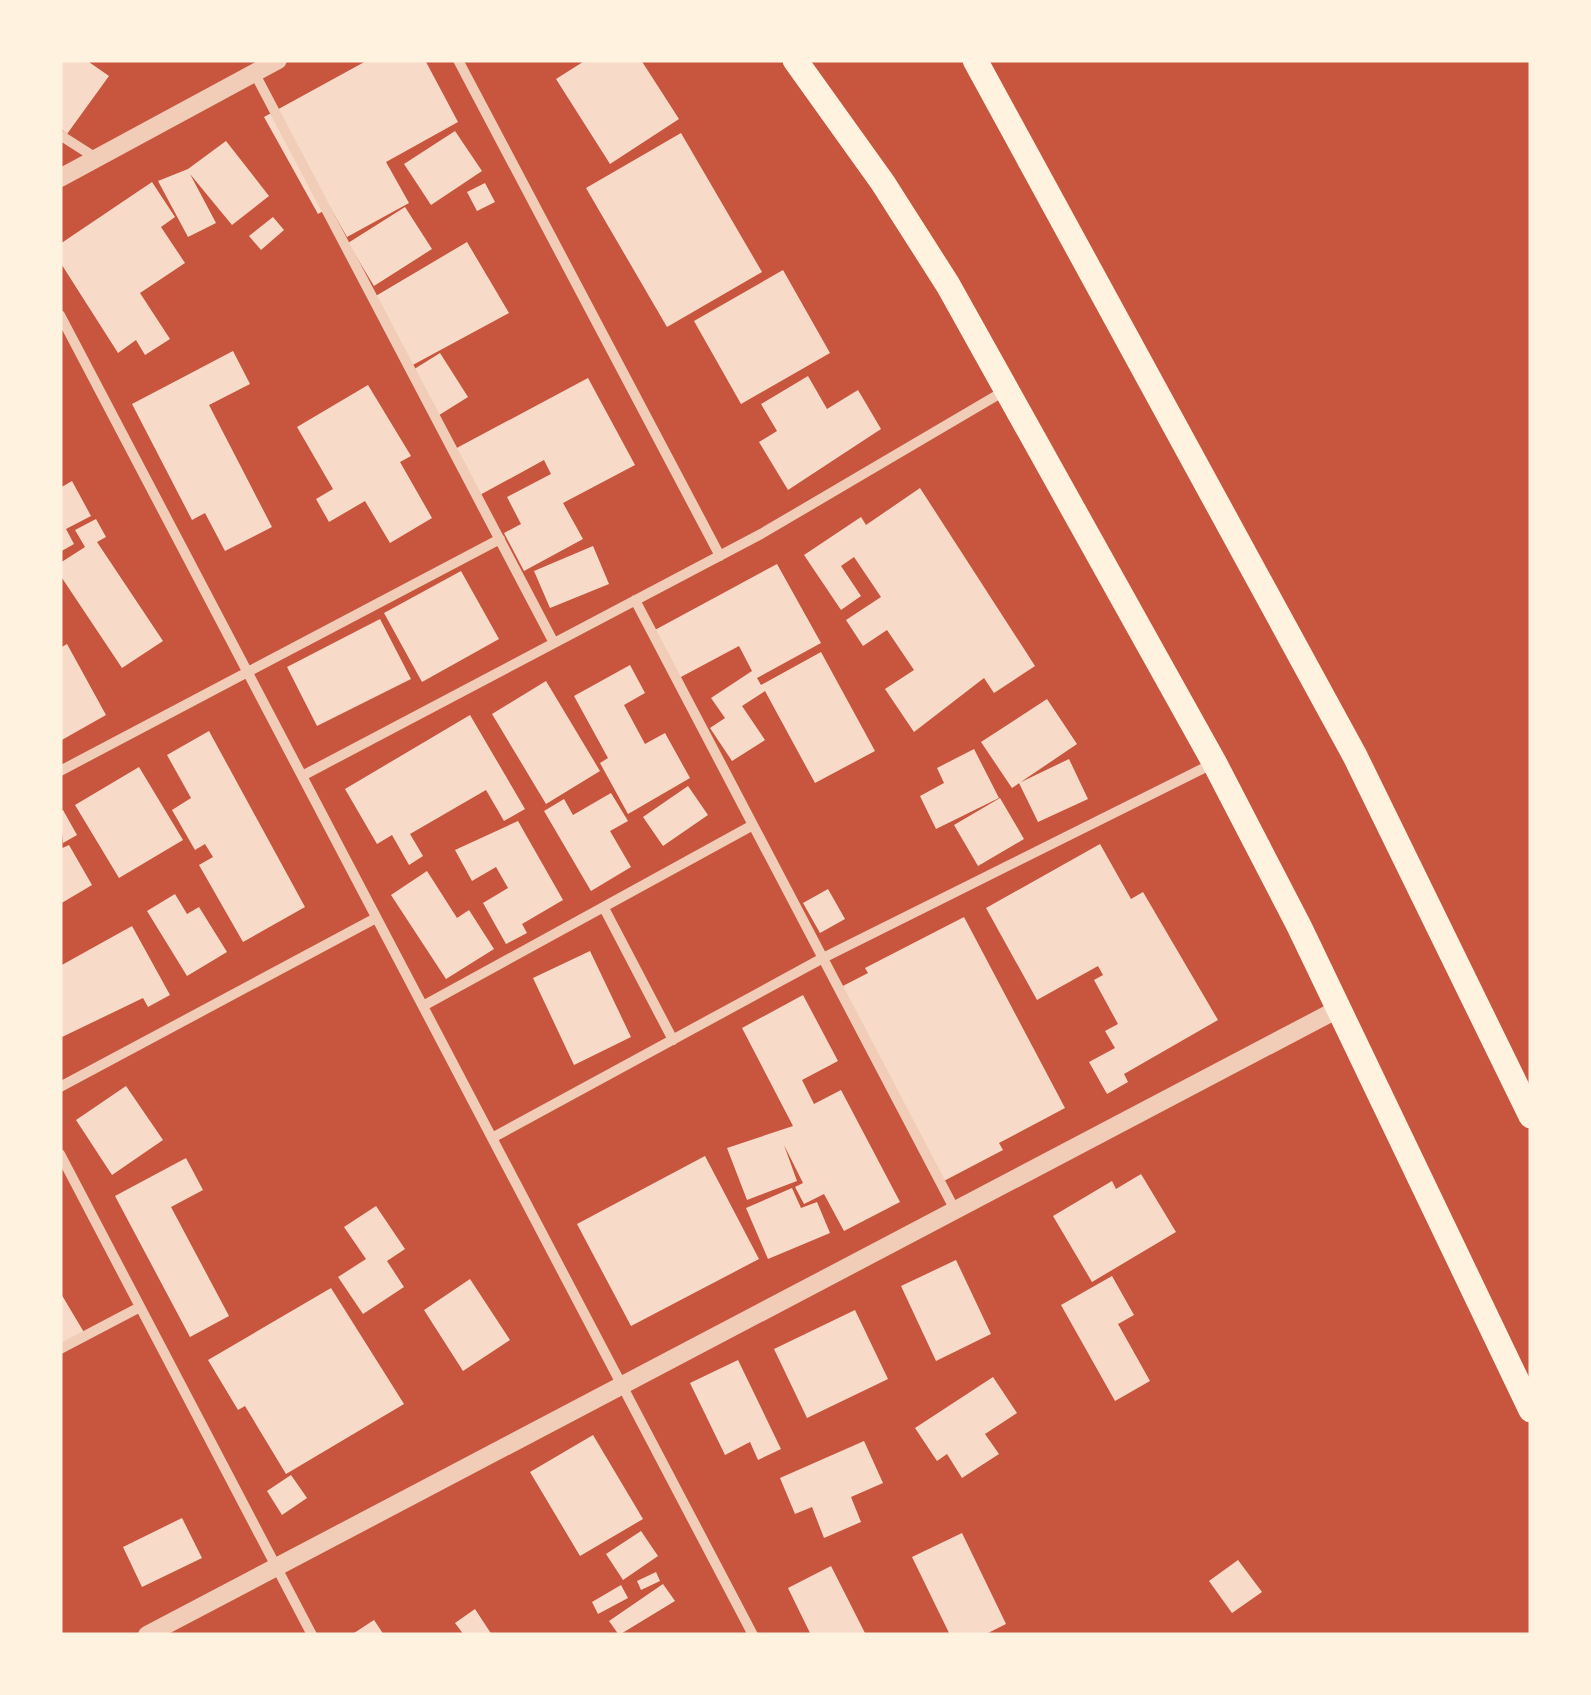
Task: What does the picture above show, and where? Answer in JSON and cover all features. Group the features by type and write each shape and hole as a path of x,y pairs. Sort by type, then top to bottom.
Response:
{"main road":[{"path":"795,60 884,183 1006,390 1214,762 1531,1410"},
{"path":"975,60 1355,756 1531,1116"}],"street":[{"path":"60,178 278,60"},
{"path":"458,60 720,556"},
{"path":"255,74 554,643"},
{"path":"60,135 96,159"},
{"path":"60,314 753,1635"},
{"path":"302,776 720,556 1006,390"},
{"path":"60,771 500,540"},
{"path":"635,600 955,1210"},
{"path":"492,1138 823,958 1214,762"},
{"path":"423,1006 753,824"},
{"path":"604,908 673,1040"},
{"path":"60,1086 376,918"},
{"path":"147,1635 1338,1009"},
{"path":"60,1154 312,1635"},
{"path":"60,1349 140,1307"}],"building":[{"path":"60,60 86,60 109,76 67,134 60,128"},
{"path":"368,60 425,60 458,122 386,162 409,203 347,237 330,207 318,214 264,117"},
{"path":"586,60 641,60 679,119 610,164 556,79"},
{"path":"455,131 482,171 431,205 404,164"},
{"path":"681,133 762,272 667,327 586,188"},
{"path":"226,141 269,196 232,225 190,174 216,223 188,237 158,181 188,169"},
{"path":"152,182 175,217 161,227 185,263 140,293 170,339 145,355 136,340 118,353 60,262 60,244"},
{"path":"485,183 495,202 477,211 467,192"},
{"path":"405,207 432,249 374,286 348,243"},
{"path":"273,217 284,230 261,250 249,236"},
{"path":"467,242 509,313 409,367 369,300"},
{"path":"783,270 830,353 741,404 694,321"},
{"path":"233,351 250,384 209,405 272,527 225,551 205,513 192,520 132,404"},
{"path":"440,353 468,397 436,417 408,373"},
{"path":"808,376 827,409 858,390 881,429 788,490 759,442 777,431 761,404"},
{"path":"588,378 635,465 563,503 583,539 524,571 504,533 521,524 507,497 551,474 544,460 478,496 453,450"},
{"path":"368,385 411,456 400,462 432,518 390,543 365,501 329,522 316,499 333,489 297,427"},
{"path":"72,481 91,516 66,529 74,544 60,552 60,488"},
{"path":"920,488 1035,666 994,693 984,678 914,732 885,689 914,670 887,630 863,646 846,620 881,597 854,557 841,566 861,596 841,610 804,555 861,517 866,525"},
{"path":"96,519 106,537 97,542 163,641 122,668 60,575 60,563 85,547 75,530"},
{"path":"593,546 609,584 550,608 534,571"},
{"path":"777,564 821,643 757,678 761,685 821,652 875,751 815,783 765,691 742,706 765,740 732,761 710,728 725,718 711,698 752,671 739,646 679,678 653,631"},
{"path":"461,571 499,639 422,682 384,613"},
{"path":"380,619 411,679 317,726 287,667"},
{"path":"67,644 106,715 60,741 60,648"},
{"path":"630,665 645,693 624,705 645,744 665,733 690,778 628,814 600,763 608,758 574,696"},
{"path":"546,681 600,771 546,804 492,714"},
{"path":"1047,699 1077,744 1012,788 981,742"},
{"path":"470,715 525,809 504,821 486,790 410,834 423,856 409,865 392,835 377,844 345,789"},
{"path":"209,731 305,907 243,942 199,865 213,857 205,844 195,850 172,810 191,798 167,755"},
{"path":"974,749 999,798 936,829 920,796 944,783 937,768"},
{"path":"1069,759 1088,799 1038,822 1019,783"},
{"path":"139,767 183,840 119,878 75,805"},
{"path":"688,786 708,815 663,846 643,817"},
{"path":"611,793 628,821 610,831 631,867 591,891 544,811 564,799 573,815"},
{"path":"1000,798 1024,839 978,866 954,825"},
{"path":"63,810 77,835 63,843 60,812"},
{"path":"518,821 563,900 522,924 527,933 506,944 483,903 508,888 496,867 472,881 455,850"},
{"path":"1100,844 1131,899 1143,892 1218,1020 1124,1074 1128,1082 1107,1094 1089,1062 1115,1048 1105,1031 1118,1024 1094,980 1103,975 1098,966 1037,1000 986,908"},
{"path":"69,845 92,885 60,904 60,849"},
{"path":"427,871 457,918 469,910 494,949 446,979 391,895"},
{"path":"828,889 845,919 820,933 803,903"},
{"path":"175,894 187,914 199,907 227,952 187,976 147,911"},
{"path":"964,917 1065,1108 999,1143 1003,1150 942,1182 839,988 868,973 865,968"},
{"path":"132,926 170,995 148,1007 143,998 60,1038 60,966"},
{"path":"590,951 631,1037 574,1065 533,978"},
{"path":"803,995 838,1061 802,1080 814,1104 841,1090 900,1202 844,1231 824,1194 804,1204 795,1187 803,1183 784,1145 797,1181 747,1200 727,1148 793,1126 742,1028"},
{"path":"126,1086 163,1140 112,1175 76,1120"},
{"path":"705,1156 759,1259 631,1326 577,1224"},
{"path":"186,1158 203,1190 171,1207 229,1316 190,1337 115,1196"},
{"path":"1141,1174 1176,1232 1092,1282 1053,1216 1112,1181 1116,1189"},
{"path":"792,1188 801,1208 817,1202 830,1233 768,1259 746,1208"},
{"path":"376,1206 405,1249 387,1261 404,1287 363,1314 338,1277 366,1259 344,1227"},
{"path":"956,1260 991,1334 936,1361 901,1286"},
{"path":"1112,1276 1134,1315 1118,1324 1150,1381 1115,1401 1061,1305"},
{"path":"470,1279 510,1340 463,1371 424,1310"},
{"path":"331,1288 404,1404 286,1474 245,1406 238,1410 208,1360"},
{"path":"60,1292 85,1334 60,1349"},
{"path":"855,1310 888,1379 807,1418 774,1349"},
{"path":"738,1360 781,1449 758,1460 750,1442 725,1455 690,1383"},
{"path":"993,1377 1017,1413 985,1434 999,1454 962,1478 947,1454 937,1461 915,1428"},
{"path":"593,1435 643,1519 580,1556 530,1472"},
{"path":"864,1441 883,1483 851,1497 861,1522 824,1538 812,1507 795,1514 780,1478"},
{"path":"291,1475 307,1498 282,1515 267,1491"},
{"path":"182,1518 202,1558 142,1587 123,1547"},
{"path":"641,1531 658,1556 623,1580 606,1554"},
{"path":"962,1533 1006,1624 984,1635 950,1635 912,1557"},
{"path":"1238,1560 1262,1592 1232,1613 1209,1581"},
{"path":"831,1566 866,1635 811,1635 788,1588"},
{"path":"656,1572 660,1581 641,1590 637,1581"},
{"path":"663,1584 675,1601 619,1635 609,1621"},
{"path":"621,1585 628,1598 598,1614 592,1602"},
{"path":"475,1609 492,1635 464,1635 455,1623"},
{"path":"374,1620 384,1635 351,1635"}]}
